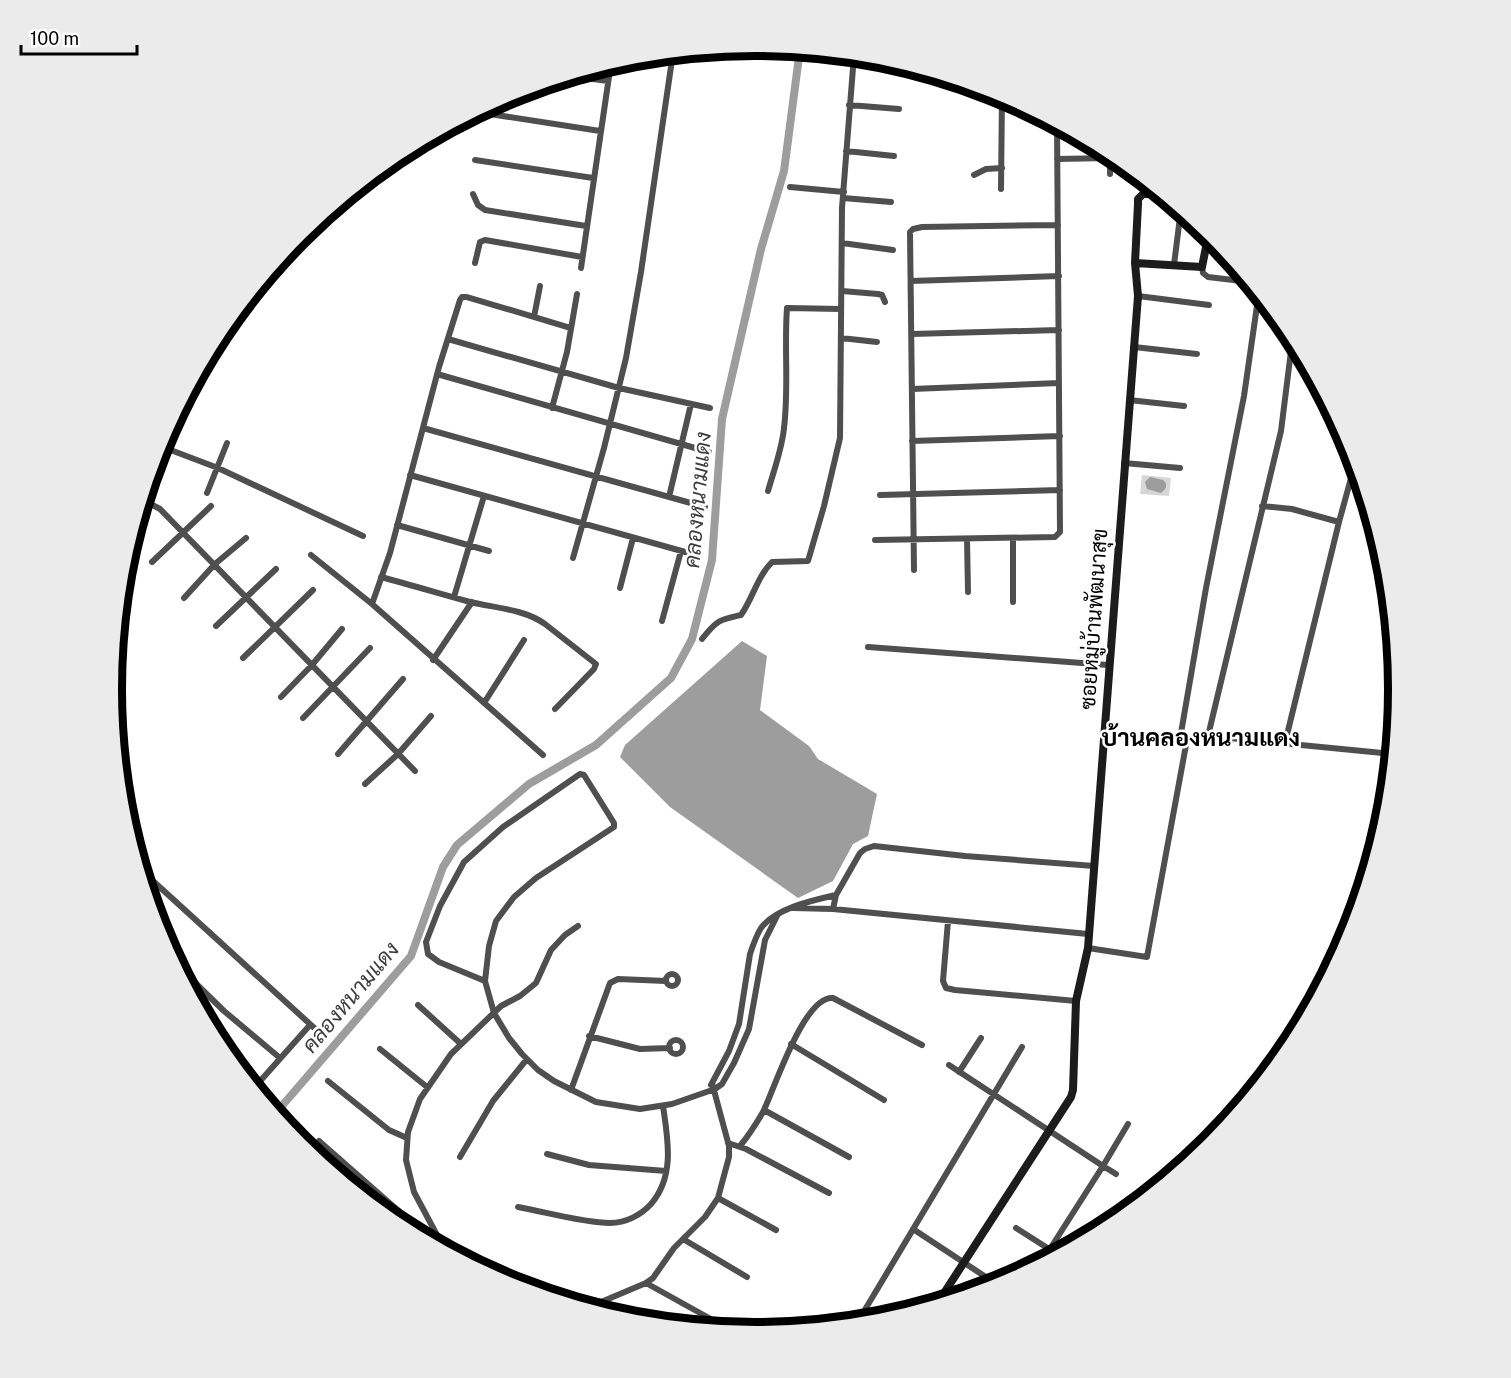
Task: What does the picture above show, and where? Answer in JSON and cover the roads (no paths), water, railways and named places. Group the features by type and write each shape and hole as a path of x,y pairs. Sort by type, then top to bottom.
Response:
{"street":[{"path":"573,558 619,388 640,280 672,61"},
{"path":"702,639 721,620 741,615 751,602 761,576 772,562 808,561 838,448 843,195 853,64"},
{"path":"580,268 609,73"},
{"path":"588,78 608,81"},
{"path":"849,105 900,109"},
{"path":"1001,189 1002,106"},
{"path":"490,114 600,131"},
{"path":"875,540 1055,537 1058,535 1061,528 1057,132"},
{"path":"846,151 894,156"},
{"path":"1057,159 1097,156"},
{"path":"474,160 593,178"},
{"path":"1109,164 1110,174"},
{"path":"974,175 986,169 1002,168"},
{"path":"790,187 891,202"},
{"path":"473,194 478,206 484,210 586,226"},
{"name":"ซอยหมู่บ้านพัฒนาสุข","path":"944,1294 1071,1097 1073,1090 1076,1001 1088,948 1108,665 1135,347 1138,296 1135,263 1138,199 1143,194 1150,194"},
{"path":"1174,266 1180,219"},
{"path":"914,570 910,235 913,229 932,227 1058,225"},
{"path":"475,263 478,245 485,240 582,257"},
{"path":"842,243 893,250"},
{"path":"1206,245 1203,273 1208,277 1240,281"},
{"path":"1135,263 1202,267"},
{"path":"911,281 1059,276"},
{"path":"534,317 540,286"},
{"path":"842,291 882,295 885,302"},
{"path":"552,408 572,328 577,294"},
{"path":"1138,296 1209,304"},
{"path":"372,604 397,525 457,304 462,297 572,328"},
{"path":"1181,733 1206,588 1244,396 1258,302"},
{"path":"768,491 785,422 784,341 787,308 842,309"},
{"path":"912,334 1059,330"},
{"path":"841,338 878,342"},
{"path":"448,339 619,388 710,408"},
{"path":"1135,347 1197,354"},
{"path":"1208,736 1283,419 1291,351"},
{"path":"437,374 709,452"},
{"path":"912,388 1059,383"},
{"path":"1130,401 1184,406"},
{"path":"669,497 691,404"},
{"path":"423,428 705,507"},
{"path":"912,441 1060,436"},
{"path":"207,493 227,443"},
{"path":"169,449 218,468 363,536"},
{"path":"1125,464 1180,468"},
{"path":"410,475 696,555"},
{"path":"1285,743 1352,476"},
{"path":"880,495 1060,490"},
{"path":"454,597 484,496"},
{"path":"151,502 160,508 415,771"},
{"path":"152,562 211,506"},
{"path":"1262,506 1292,509 1339,522"},
{"path":"397,525 489,551"},
{"path":"184,598 214,564 246,538"},
{"path":"620,588 633,538"},
{"path":"1013,538 1013,602"},
{"path":"967,539 968,592"},
{"path":"662,621 681,551"},
{"path":"311,555 372,604 543,755"},
{"path":"216,626 276,569"},
{"path":"381,577 537,618 595,662 594,669 555,709"},
{"path":"243,658 313,590"},
{"path":"433,660 472,602"},
{"path":"281,697 342,629"},
{"path":"484,703 524,640"},
{"path":"868,646 1108,665"},
{"path":"303,718 370,648"},
{"path":"338,754 403,679"},
{"path":"365,784 398,754 431,716"},
{"path":"1088,948 1147,957 1188,741 1196,736 1208,736 1386,753"},
{"path":"485,981 439,962 428,954 426,942 440,906 464,862 502,827 561,785 582,774 614,823 614,827 536,878 514,897 496,921 489,946 485,981 494,1013 509,1038 527,1059 555,1081 596,1102 640,1109 690,1099 722,1084 743,1045 753,1016 765,940 777,916"},
{"path":"833,909 836,894 860,853 874,846 1094,866"},
{"path":"152,880 322,1035"},
{"path":"586,1299 601,1302 653,1278 669,1255 705,1217 718,1198 729,1157 728,1143 710,1089 729,1051 739,1024 753,944 762,926 777,916 803,903 836,894"},
{"path":"793,908 833,909 1088,934"},
{"path":"948,921 943,981 946,988 1076,1001"},
{"path":"438,1237 414,1192 408,1174 407,1138 415,1112 427,1087 461,1044 501,1006 520,996 537,983 551,950 564,935 578,926"},
{"path":"571,1090 607,988 613,981 618,979 666,981"},
{"path":"194,981 224,1011 280,1058"},
{"path":"740,1146 764,1110 791,1044 809,1015 824,999 829,997 858,1010 922,1045"},
{"path":"418,1005 461,1044"},
{"path":"259,1082 310,1025"},
{"path":"589,1036 640,1049 670,1048"},
{"path":"959,1072 981,1038"},
{"path":"791,1044 884,1100"},
{"path":"863,1313 1022,1047"},
{"path":"380,1049 427,1087"},
{"path":"460,1157 493,1101 527,1059"},
{"path":"949,1065 1116,1174"},
{"path":"328,1081 389,1130 407,1138"},
{"path":"518,1207 598,1222 628,1220 646,1209 661,1191 666,1170 668,1141 663,1106"},
{"path":"764,1110 849,1157"},
{"path":"1016,1228 1049,1249 1128,1124"},
{"path":"319,1141 405,1217"},
{"path":"728,1143 740,1146 829,1193"},
{"path":"547,1154 589,1165 666,1170"},
{"path":"718,1198 776,1230"},
{"path":"913,1229 987,1278"},
{"path":"432,1233 438,1237"},
{"path":"683,1239 747,1277"},
{"path":"646,1283 714,1321"},
{"path":"544,1286 581,1298"}],"waterway":[{"name":"คลองหนามแดง","path":"280,1108 411,956 443,867 457,845 529,784 596,745 671,678 692,639 712,560 722,419 761,249 784,171 799,57"}],"district":[{"name":"บ้านคลองหนามแดง","path":"1201,738"}]}
